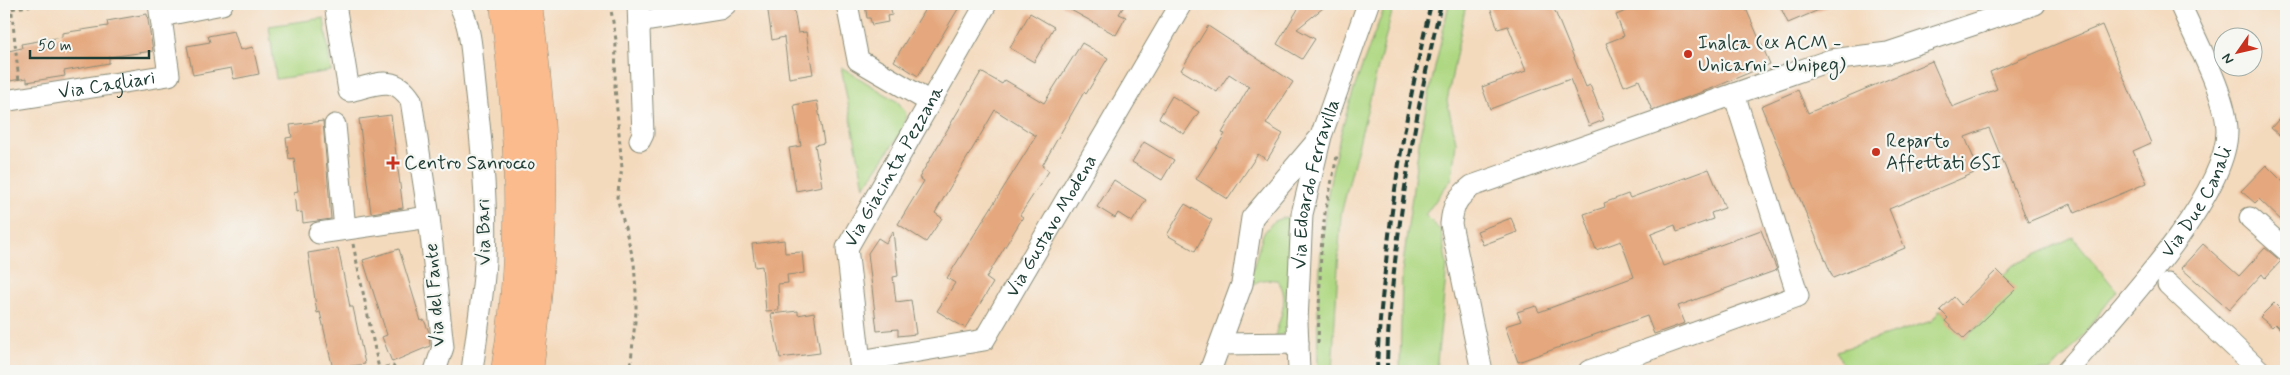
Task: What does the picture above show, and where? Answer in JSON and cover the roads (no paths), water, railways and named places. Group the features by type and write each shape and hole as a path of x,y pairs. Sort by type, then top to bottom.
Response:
{"highway":[{"path":"504,4 515,101 520,203 514,309 506,371"},
{"path":"528,4 540,113 542,172 540,280 529,371"}],"street":[{"path":"160,10 222,4"},
{"name":"Via del Fante","path":"335,4 349,91 388,82 403,88 411,100 429,217 442,346 435,371"},
{"name":"Via Bari","path":"460,4 466,16 470,37 479,122 484,210 484,275 472,371"},
{"path":"640,140 643,134 639,13 720,9 726,4"},
{"path":"847,4 858,60 930,102"},
{"name":"Via Giacinta Pezzana","path":"861,366 847,248 986,4"},
{"name":"Via Gustavo Modena","path":"861,366 984,340 1180,4"},
{"name":"Via Edoardo Ferravilla","path":"1300,371 1297,322 1302,214 1321,136 1368,4"},
{"path":"1482,371 1451,224 1453,208 1460,196 1472,186 1490,178 1831,60 1888,52 2035,4"},
{"name":"Via Due Canali","path":"2067,371 2179,236 2216,176 2225,148 2227,132 2224,106 2180,4"},
{"name":"Via Cagliari","path":"12,99 169,76 160,10"},
{"path":"1589,371 1798,296 1734,94"},
{"path":"335,125 347,229"},
{"path":"1210,371 1242,284 1252,218 1321,136"},
{"name":"Via del Fante","path":"319,233 429,217"},
{"path":"2250,218 2286,250"},
{"path":"2168,284 2260,371"},
{"path":"1221,344 1298,343"}],"railway":[{"path":"1377,371 1378,343 1394,197 1410,100 1431,4"},
{"path":"1387,371 1395,262 1404,197 1420,100 1441,4"}],"place":[{"name":"Inalca (ex ACM - Unicarni - Unipeg)","path":"1688,54"},
{"name":"Reparto Affettati GSI","path":"1876,152"},
{"name":"Centro Sanrocco","path":"393,163"}]}
